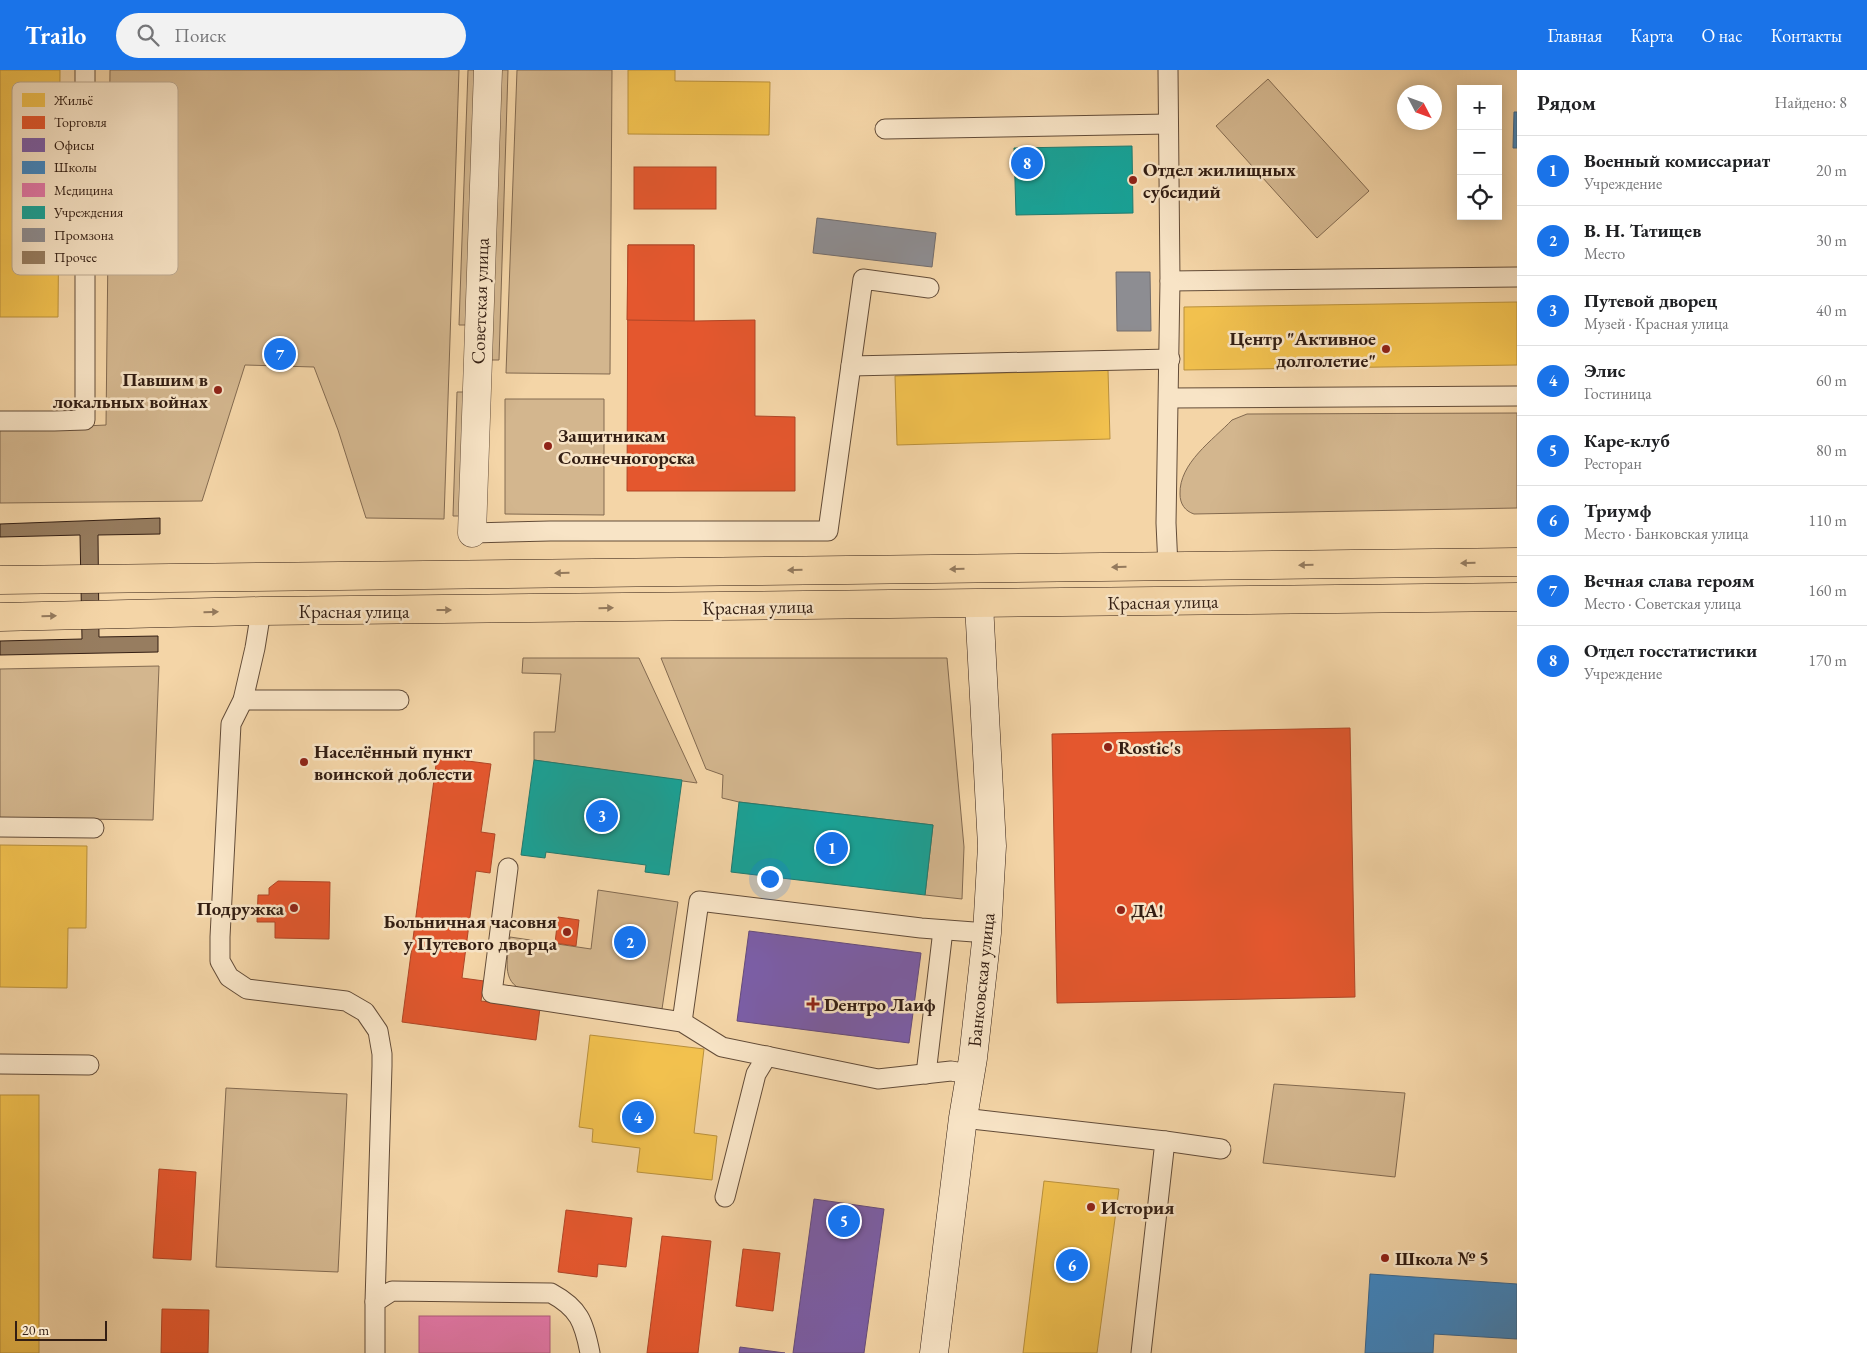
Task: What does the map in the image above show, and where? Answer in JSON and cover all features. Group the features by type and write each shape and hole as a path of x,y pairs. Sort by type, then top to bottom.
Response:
{"highway":[{"name":"Красная улица","path":"0,580 1517,562"},
{"name":"Красная улица","path":"0,617 261,611 1517,597"}],"street":[{"name":"Советская улица","path":"472,533 488,70"},
{"name":"Банковская улица","path":"934,1353 987,933 992,846 979,604"}],"lane":[{"path":"1168,70 1170,281 1166,523 1168,567"},
{"path":"886,130 1168,124"},
{"path":"0,421 54,422 85,420 85,275"},
{"path":"1170,281 1517,277"},
{"path":"472,533 550,531 828,531 863,279 929,288"},
{"path":"851,366 1170,360"},
{"path":"1169,398 1517,396"},
{"path":"261,611 243,700 231,724 220,961 229,977 247,989 346,1001 365,1012 378,1031 382,1066 375,1353"},
{"path":"243,700 399,700"},
{"path":"0,827 94,828"},
{"path":"508,868 492,993 682,1022 722,1047 878,1079 951,1071 970,1074"},
{"path":"682,1022 699,901 943,930 966,930 987,933"},
{"path":"926,1074 943,930"},
{"path":"725,1197 756,1074 766,1056"},
{"path":"0,1064 89,1066"},
{"path":"963,1118 1165,1140 1221,1149"},
{"path":"1141,1353 1165,1140"},
{"path":"375,1302 392,1291 551,1293 566,1302 581,1319 590,1353"}],"shaded area":[{"path":"110,70 459,70 444,519 366,518 338,430 314,367 245,365 202,501 0,503 0,430 106,425 108,275 178,275 178,82 110,82"},
{"path":"468,70 475,70 466,325 459,325"},
{"path":"500,70 508,70 499,360 490,360"},
{"path":"517,70 612,70 610,374 506,373"},
{"path":"1268,79 1369,191 1317,238 1216,126"},
{"path":"457,392 466,392 462,516 453,516"},
{"path":"505,399 604,399 604,515 505,514"},
{"path":"1517,413 1517,508 1194,514 1186,509 1181,501 1181,483 1191,462 1232,420 1247,414"},
{"path":"523,658 639,658 697,783 534,760 534,732 555,732 561,674 522,673"},
{"path":"661,658 947,658 964,847 962,899 925,895 933,825 739,802 722,798 723,775 706,769"},
{"path":"159,666 153,820 0,818 0,669"},
{"path":"598,890 678,902 662,1009 524,990 511,981 507,968 510,937 591,949"},
{"path":"1274,1084 1405,1093 1395,1177 1263,1163"},
{"path":"226,1088 347,1094 338,1272 216,1267"}],"building: Жильё":[{"path":"0,70 60,70 60,82 12,82 12,275 58,275 58,317 0,317"},
{"path":"628,70 675,70 675,81 770,82 769,135 628,134"},
{"path":"1517,302 1517,365 1184,370 1184,307"},
{"path":"1108,370 1110,439 897,445 895,376"},
{"path":"0,845 87,846 86,928 68,928 67,988 0,987"},
{"path":"590,1035 704,1049 694,1133 717,1136 712,1180 637,1172 640,1148 592,1142 593,1129 579,1127"},
{"path":"0,1095 39,1095 39,1353 0,1353"},
{"path":"1044,1181 1119,1189 1097,1353 1023,1353"}],"building: Торговля":[{"path":"634,167 716,167 716,209 634,209"},
{"path":"628,245 694,245 694,321 755,320 755,416 795,417 795,491 627,491"},
{"path":"628,245 694,245 694,321 627,320"},
{"path":"1350,728 1355,997 1057,1003 1052,734"},
{"path":"437,757 491,764 481,832 495,834 490,873 476,871 462,978 484,981 481,1001 540,1008 536,1040 402,1022"},
{"name":"Подружка","path":"278,881 330,882 329,939 275,938 275,922 257,922 258,895 269,895 269,888"},
{"name":"Больничная часовня у Путевого дворца","path":"558,917 579,920 576,946 555,943"},
{"path":"159,1169 196,1172 191,1260 153,1258"},
{"path":"566,1210 632,1218 626,1267 598,1264 597,1277 558,1272"},
{"path":"662,1236 711,1241 698,1353 647,1353"},
{"path":"743,1249 780,1253 773,1311 736,1306"},
{"path":"162,1309 209,1310 208,1353 161,1353"}],"building: Офисы":[{"path":"749,931 921,953 909,1043 737,1021"},
{"path":"814,1199 884,1209 864,1353 793,1353"},
{"path":"740,1347 785,1353 739,1353"}],"building: Школы":[{"path":"1514,112 1517,112 1517,148 1513,148"},
{"path":"1370,1274 1517,1284 1517,1339 1434,1334 1433,1353 1365,1353"}],"building: Медицина":[{"path":"419,1316 550,1316 550,1353 419,1353"}],"building: Учреждения":[{"path":"1132,146 1133,213 1016,215 1014,148"},
{"path":"534,760 682,780 669,875 645,872 646,865 546,852 545,858 521,855"},
{"path":"739,802 933,825 925,895 731,872"}],"building: Промзона":[{"path":"817,218 936,233 932,267 813,253"},
{"path":"1116,272 1150,272 1151,331 1117,331"}],"building: Прочее":[{"path":"160,518 160,534 98,535 99,637 158,636 158,652 0,655 0,641 82,639 80,535 0,537 0,524"}],"place":[{"name":"Отдел госстатистики","path":"1027,163"},
{"name":"Отдел жилищных субсидий","path":"1133,180"},
{"name":"Центр \"Активное долголетие\"","path":"1386,349"},
{"name":"Вечная слава героям","path":"280,354"},
{"name":"Павшим в локальных войнах","path":"218,390"},
{"name":"Защитникам Солнечногорска","path":"548,446"},
{"name":"Rostic's","path":"1108,747"},
{"name":"Населённый пункт воинской доблести","path":"304,762"},
{"name":"Путевой дворец","path":"602,816"},
{"name":"Военный комиссариат","path":"832,848"},
{"name":"Подружка","path":"294,908"},
{"name":"ДА!","path":"1121,910"},
{"name":"Больничная часовня у Путевого дворца","path":"567,932"},
{"name":"В. Н. Татищев","path":"630,942"},
{"name":"Dентро Лаиф","path":"813,1004"},
{"name":"Элис","path":"638,1117"},
{"name":"История","path":"1091,1207"},
{"name":"Каре-клуб","path":"844,1221"},
{"name":"Школа № 5","path":"1385,1258"},
{"name":"Триумф","path":"1072,1265"}]}
